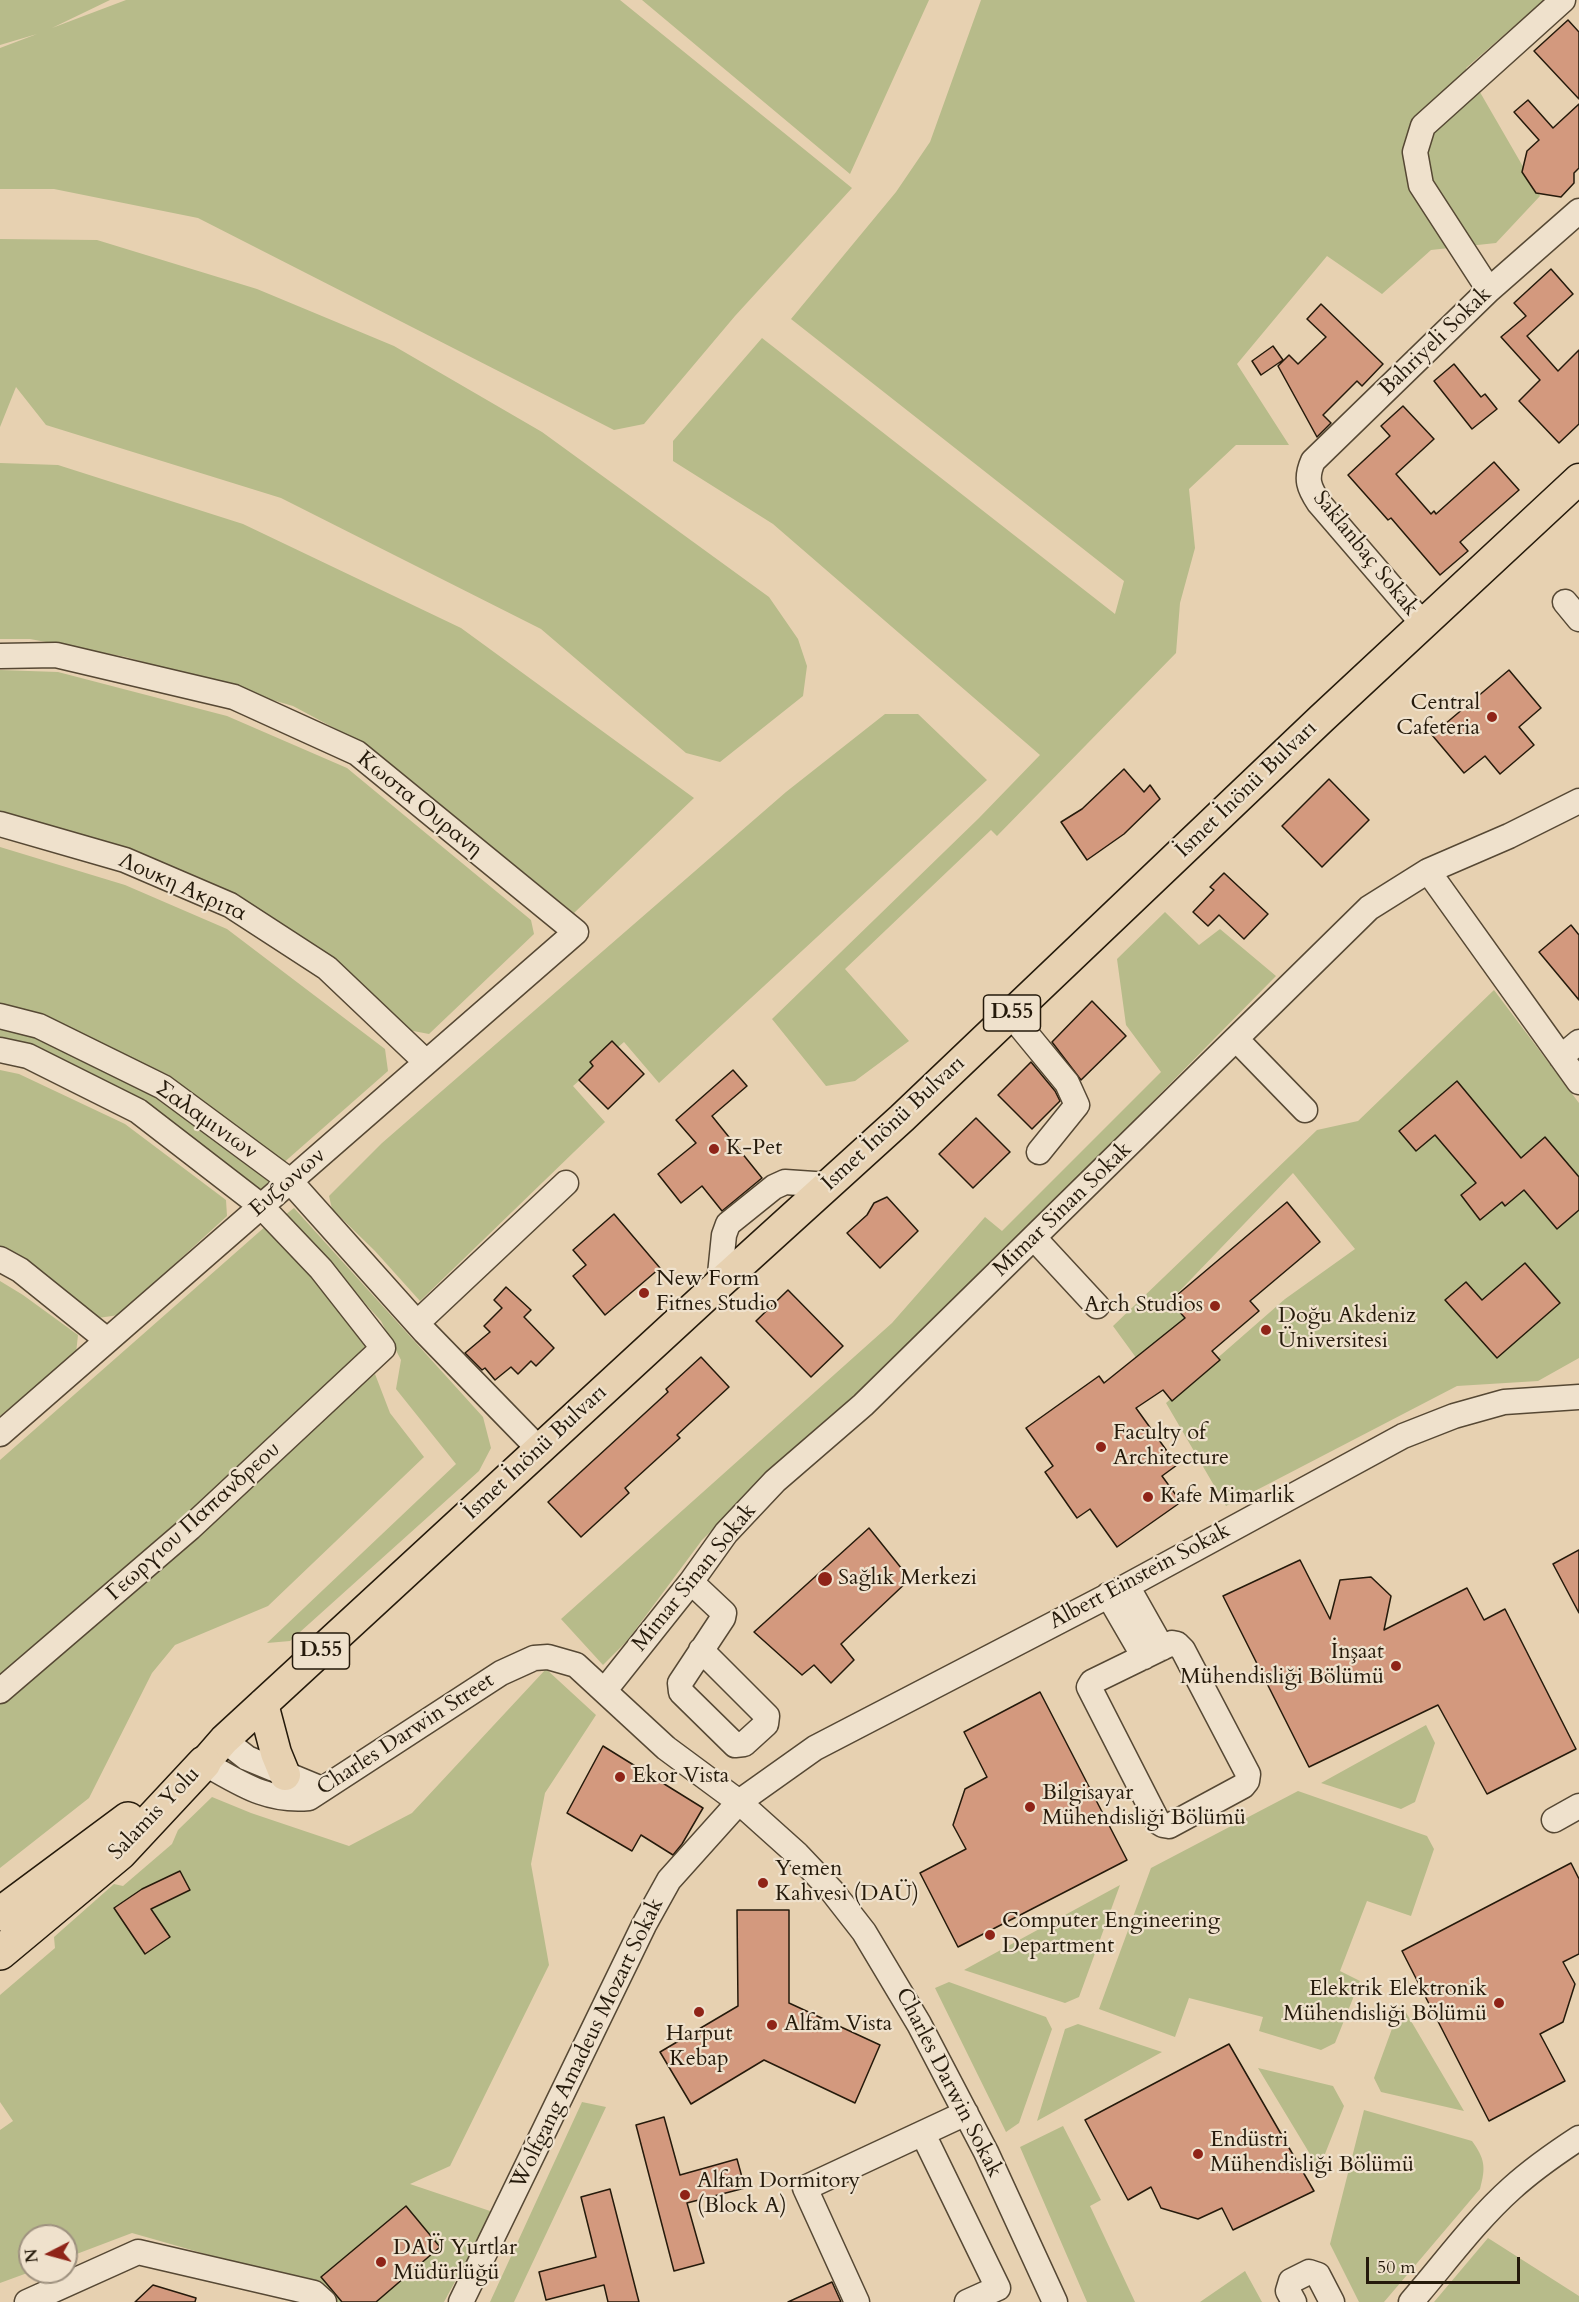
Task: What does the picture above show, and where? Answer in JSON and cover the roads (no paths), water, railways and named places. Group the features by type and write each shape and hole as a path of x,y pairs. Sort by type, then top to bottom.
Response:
{"highway":[{"name":"Salamis Yolu","path":"0,1914 214,1752"},
{"name":"Salamis Yolu","path":"0,1953 120,1853 214,1752"}],"main road":[{"name":"İsmet İnönü Bulvarı","path":"214,1752 539,1449 829,1185 1579,479"},
{"path":"263,1704 276,1753 285,1775"}],"street":[{"path":"1489,290 1421,185 1415,152 1423,126 1558,2"},
{"name":"Bahriyeli Sokak","path":"1308,482 1308,471 1313,462 1489,290 1579,211"},
{"name":"Saklanbaç Sokak","path":"1308,482 1319,503 1424,625"},
{"name":"Κωστα Ουρανη","path":"0,656 56,655 234,697 357,753 576,932"},
{"name":"Mimar Sinan Sokak","path":"605,1690 691,1582 726,1533 768,1488 863,1405 1369,908 1428,871 1509,836 1579,801"},
{"name":"Λουκη Ακριτα","path":"0,824 125,860 230,905 327,968 426,1062"},
{"path":"1428,871 1570,1049 1579,1082"},
{"name":"Ευζωνων","path":"0,1434 576,932"},
{"path":"1011,1014 1067,1083 1077,1105 1039,1152"},
{"name":"Σαλαμινιων","path":"0,1016 39,1026 163,1088 290,1181 421,1327 539,1449"},
{"path":"1236,1039 1305,1110"},
{"name":"Σαλαμινιων","path":"0,1050 28,1056 138,1111 261,1206 321,1269 383,1348"},
{"path":"421,1327 566,1183"},
{"path":"1034,1238 1097,1306"},
{"path":"0,1259 20,1270 107,1340"},
{"name":"Γεωργιου Παπανδρεου","path":"0,1690 190,1528 383,1348"},
{"name":"Albert Einstein Sokak","path":"739,1802 815,1748 1118,1590 1403,1436 1454,1416 1504,1402 1572,1395"},
{"path":"691,1582 724,1614 701,1650"},
{"path":"1118,1590 1153,1652"},
{"path":"1172,1643 1177,1644 1183,1650 1248,1774 1243,1786 1169,1826 1158,1822 1089,1687 1092,1682 1153,1652 1172,1643"},
{"name":"Charles Darwin Street","path":"214,1752 268,1796 289,1800 309,1798 501,1673 534,1658 548,1657 576,1665"},
{"name":"Charles Darwin Sokak","path":"576,1665 666,1748 739,1802 797,1854 832,1891 864,1932 901,1991 966,2113 1055,2302"},
{"path":"214,1752 247,1758 322,1789"},
{"name":"Wolfgang Amadeus Mozart Sokak","path":"461,2302 669,1880 739,1802"},
{"path":"1554,1820 1579,1806"},
{"path":"857,2302 806,2188 966,2113"},
{"path":"923,2134 998,2288 967,2302"},
{"path":"1411,2302 1511,2188 1579,2138"},
{"path":"27,2302 138,2252 314,2293 324,2302"},
{"path":"1294,2302 1288,2291 1290,2281 1309,2272 1318,2275 1332,2302"}],"place":[{"name":"Central Cafeteria","path":"1492,717"},
{"name":"K-Pet","path":"714,1149"},
{"name":"New Form Fitnes Studio","path":"644,1293"},
{"name":"Arch Studios","path":"1215,1306"},
{"name":"Doğu Akdeniz Üniversitesi","path":"1266,1330"},
{"name":"Faculty of Architecture","path":"1101,1447"},
{"name":"Kafe Mimarlik","path":"1148,1497"},
{"name":"Sağlık Merkezi","path":"825,1579"},
{"name":"İnşaat Mühendisliği Bölümü","path":"1396,1666"},
{"name":"Ekor Vista","path":"620,1777"},
{"name":"Bilgisayar Mühendisliği Bölümü","path":"1030,1807"},
{"name":"Yemen Kahvesi (DAÜ)","path":"763,1883"},
{"name":"Computer Engineering Department","path":"990,1935"},
{"name":"Elektrik Elektronik Mühendisliği Bölümü","path":"1499,2003"},
{"name":"Harput Kebap","path":"699,2012"},
{"name":"Alfam Vista","path":"772,2025"},
{"name":"Endüstri Mühendisliği Bölümü","path":"1198,2154"},
{"name":"Alfam Dormitory (Block A)","path":"685,2195"},
{"name":"DAÜ Yurtlar Müdürlüğü","path":"381,2262"}]}
